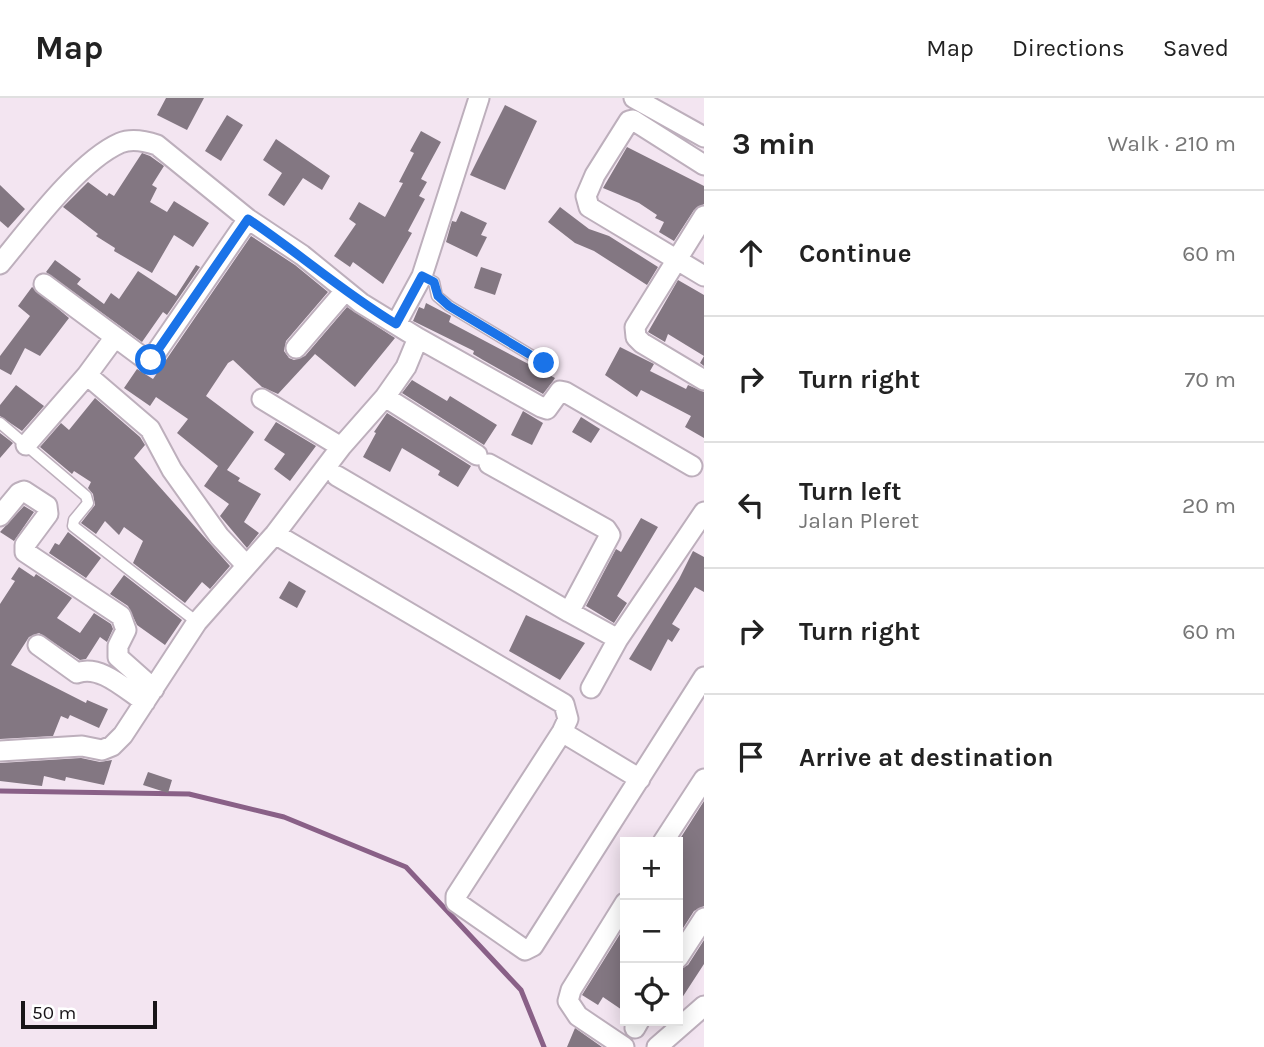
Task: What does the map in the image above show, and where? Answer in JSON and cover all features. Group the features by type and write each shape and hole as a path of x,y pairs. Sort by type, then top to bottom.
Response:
{"street":[{"path":"396,324 422,276 479,98"},
{"path":"636,98 703,134"},
{"path":"704,165 638,123 629,121 595,175 586,196 589,207 704,276"},
{"path":"0,264 54,200 88,166 120,143 142,140 157,145 248,219 302,255 345,291 418,338 541,407 547,409 560,391 565,391 692,466"},
{"path":"704,216 635,327 636,337 669,361 704,380"},
{"path":"44,284 145,359 151,360 248,219"},
{"path":"296,348 345,291"},
{"path":"26,444 87,375 115,337"},
{"path":"0,751 82,746 108,749 122,736 197,622 275,534 341,447 385,397 407,367 418,338"},
{"path":"87,375 150,429 172,470 219,536 246,565"},
{"path":"385,397 483,459 606,529 610,535 569,612"},
{"path":"261,399 341,447"},
{"path":"337,476 618,639"},
{"path":"0,516 19,492 24,491 47,506 48,514 25,545 25,552 121,617 126,630 118,646 118,657 150,696"},
{"path":"591,688 618,639 698,537 704,512"},
{"path":"275,534 564,704 568,719 562,732 456,896 456,902 525,950 533,947 704,677"},
{"path":"38,645 77,673 85,670 97,671 150,696"},
{"path":"562,732 640,779"},
{"path":"666,837 704,779"},
{"path":"620,912 570,990 568,1001 578,1016 624,1047"},
{"path":"683,950 704,918"},
{"path":"657,1047 704,1006"}],"lane":[{"path":"422,276 434,282 438,296 449,306 544,363"},
{"path":"0,422 86,496 88,503 74,520 73,526 197,622"}],"building":[{"path":"166,98 204,98 187,130 157,115"},
{"path":"505,105 537,121 505,190 470,175"},
{"path":"227,115 243,125 221,161 205,151"},
{"path":"421,131 441,142 421,179 427,182 419,196 425,199 408,231 412,233 383,284 353,262 350,267 334,256 356,224 349,219 359,202 385,217 403,183 399,182 414,153 410,151"},
{"path":"276,139 330,176 322,190 303,178 284,206 268,195 282,173 263,160"},
{"path":"627,147 704,186 704,204 694,210 674,241 659,232 664,222 655,218 657,215 639,203 603,188"},
{"path":"142,153 164,166 152,185 157,188 150,202 167,212 174,201 209,223 193,247 174,235 152,273 114,251 115,248 96,236 98,234 63,207 88,182 107,196 109,193 114,196"},
{"path":"0,185 25,209 8,228 0,221"},
{"path":"560,207 589,229 609,236 658,267 647,285 594,251 575,243 548,222"},
{"path":"461,211 487,223 481,235 487,237 477,257 446,242 452,221 456,222"},
{"path":"251,236 295,265 328,292 286,341 284,351 289,358 294,360 305,356 347,307 395,338 355,387 315,354 278,394 262,387 233,360 228,363 206,396 254,432 227,470 240,478 238,481 261,494 244,522 259,533 247,548 220,516 229,504 204,486 218,466 177,433 188,419 156,397 150,406 124,388 137,369 153,379"},
{"path":"55,260 81,279 77,284 104,304 111,293 119,299 138,271 176,296 196,265 200,267 167,315 163,312 142,342 46,272"},
{"path":"481,267 502,274 495,295 474,288"},
{"path":"678,280 704,295 704,356 668,334 665,342 648,332"},
{"path":"32,287 69,318 40,356 25,348 11,375 0,369 0,356 30,316 18,306"},
{"path":"426,303 451,316 449,322 555,378 543,394 473,354 474,351 413,321 419,307 424,309"},
{"path":"620,347 654,364 650,371 686,389 688,385 704,392 704,438 685,427 691,416 641,390 637,397 605,375"},
{"path":"412,380 447,401 450,396 497,425 484,445 402,393"},
{"path":"16,385 44,406 22,431 0,416 0,405"},
{"path":"95,398 140,437 145,445 134,458 230,566 210,589 202,582 185,603 133,563 143,541 124,527 119,535 105,521 96,534 81,523 95,505 93,494 88,488 91,482 74,471 72,474 40,447 61,423 69,430"},
{"path":"523,411 543,423 532,445 511,435"},
{"path":"387,413 471,466 458,487 438,475 440,471 402,448 390,472 363,457 376,433 374,432"},
{"path":"581,417 600,429 591,443 572,432"},
{"path":"276,422 316,446 290,481 274,469 285,454 264,440"},
{"path":"0,433 13,443 0,458"},
{"path":"24,506 34,512 14,541 0,532"},
{"path":"641,518 658,527 617,596 627,603 614,623 586,606 616,549 621,552"},
{"path":"68,532 101,558 86,578 49,553 55,543 59,545"},
{"path":"693,551 704,557 704,592 695,587 672,624 680,629 672,642 668,639 651,671 629,659 679,579"},
{"path":"19,567 34,577 36,574 72,598 57,618 80,633 94,613 111,624 113,629 107,642 100,637 86,659 80,660 39,633 29,637 11,665 86,703 87,700 108,709 99,728 70,715 68,719 61,716 53,736 0,739 0,604 15,581 11,579"},
{"path":"124,575 182,620 165,645 137,625 128,606 110,594"},
{"path":"289,581 306,591 297,608 279,598"},
{"path":"526,615 585,643 560,680 509,651"},
{"path":"81,758 100,762 112,760 104,785 66,777 65,781 44,776 42,786 0,781 0,763"},
{"path":"148,772 172,780 168,793 143,785"},
{"path":"704,801 704,906 694,911 683,928 683,837"},
{"path":"620,934 620,1009 603,997 598,1005 582,995"},
{"path":"704,940 704,964 683,996 683,968 688,965"},
{"path":"575,1028 602,1047 567,1047"}],"waterway":[{"path":"0,791 189,794 284,817 406,867 521,990 544,1047"}],"route":[{"path":"151,360 223,260 248,219 302,255 361,303 396,324 422,276 434,282 438,296 449,306 544,363"}]}
